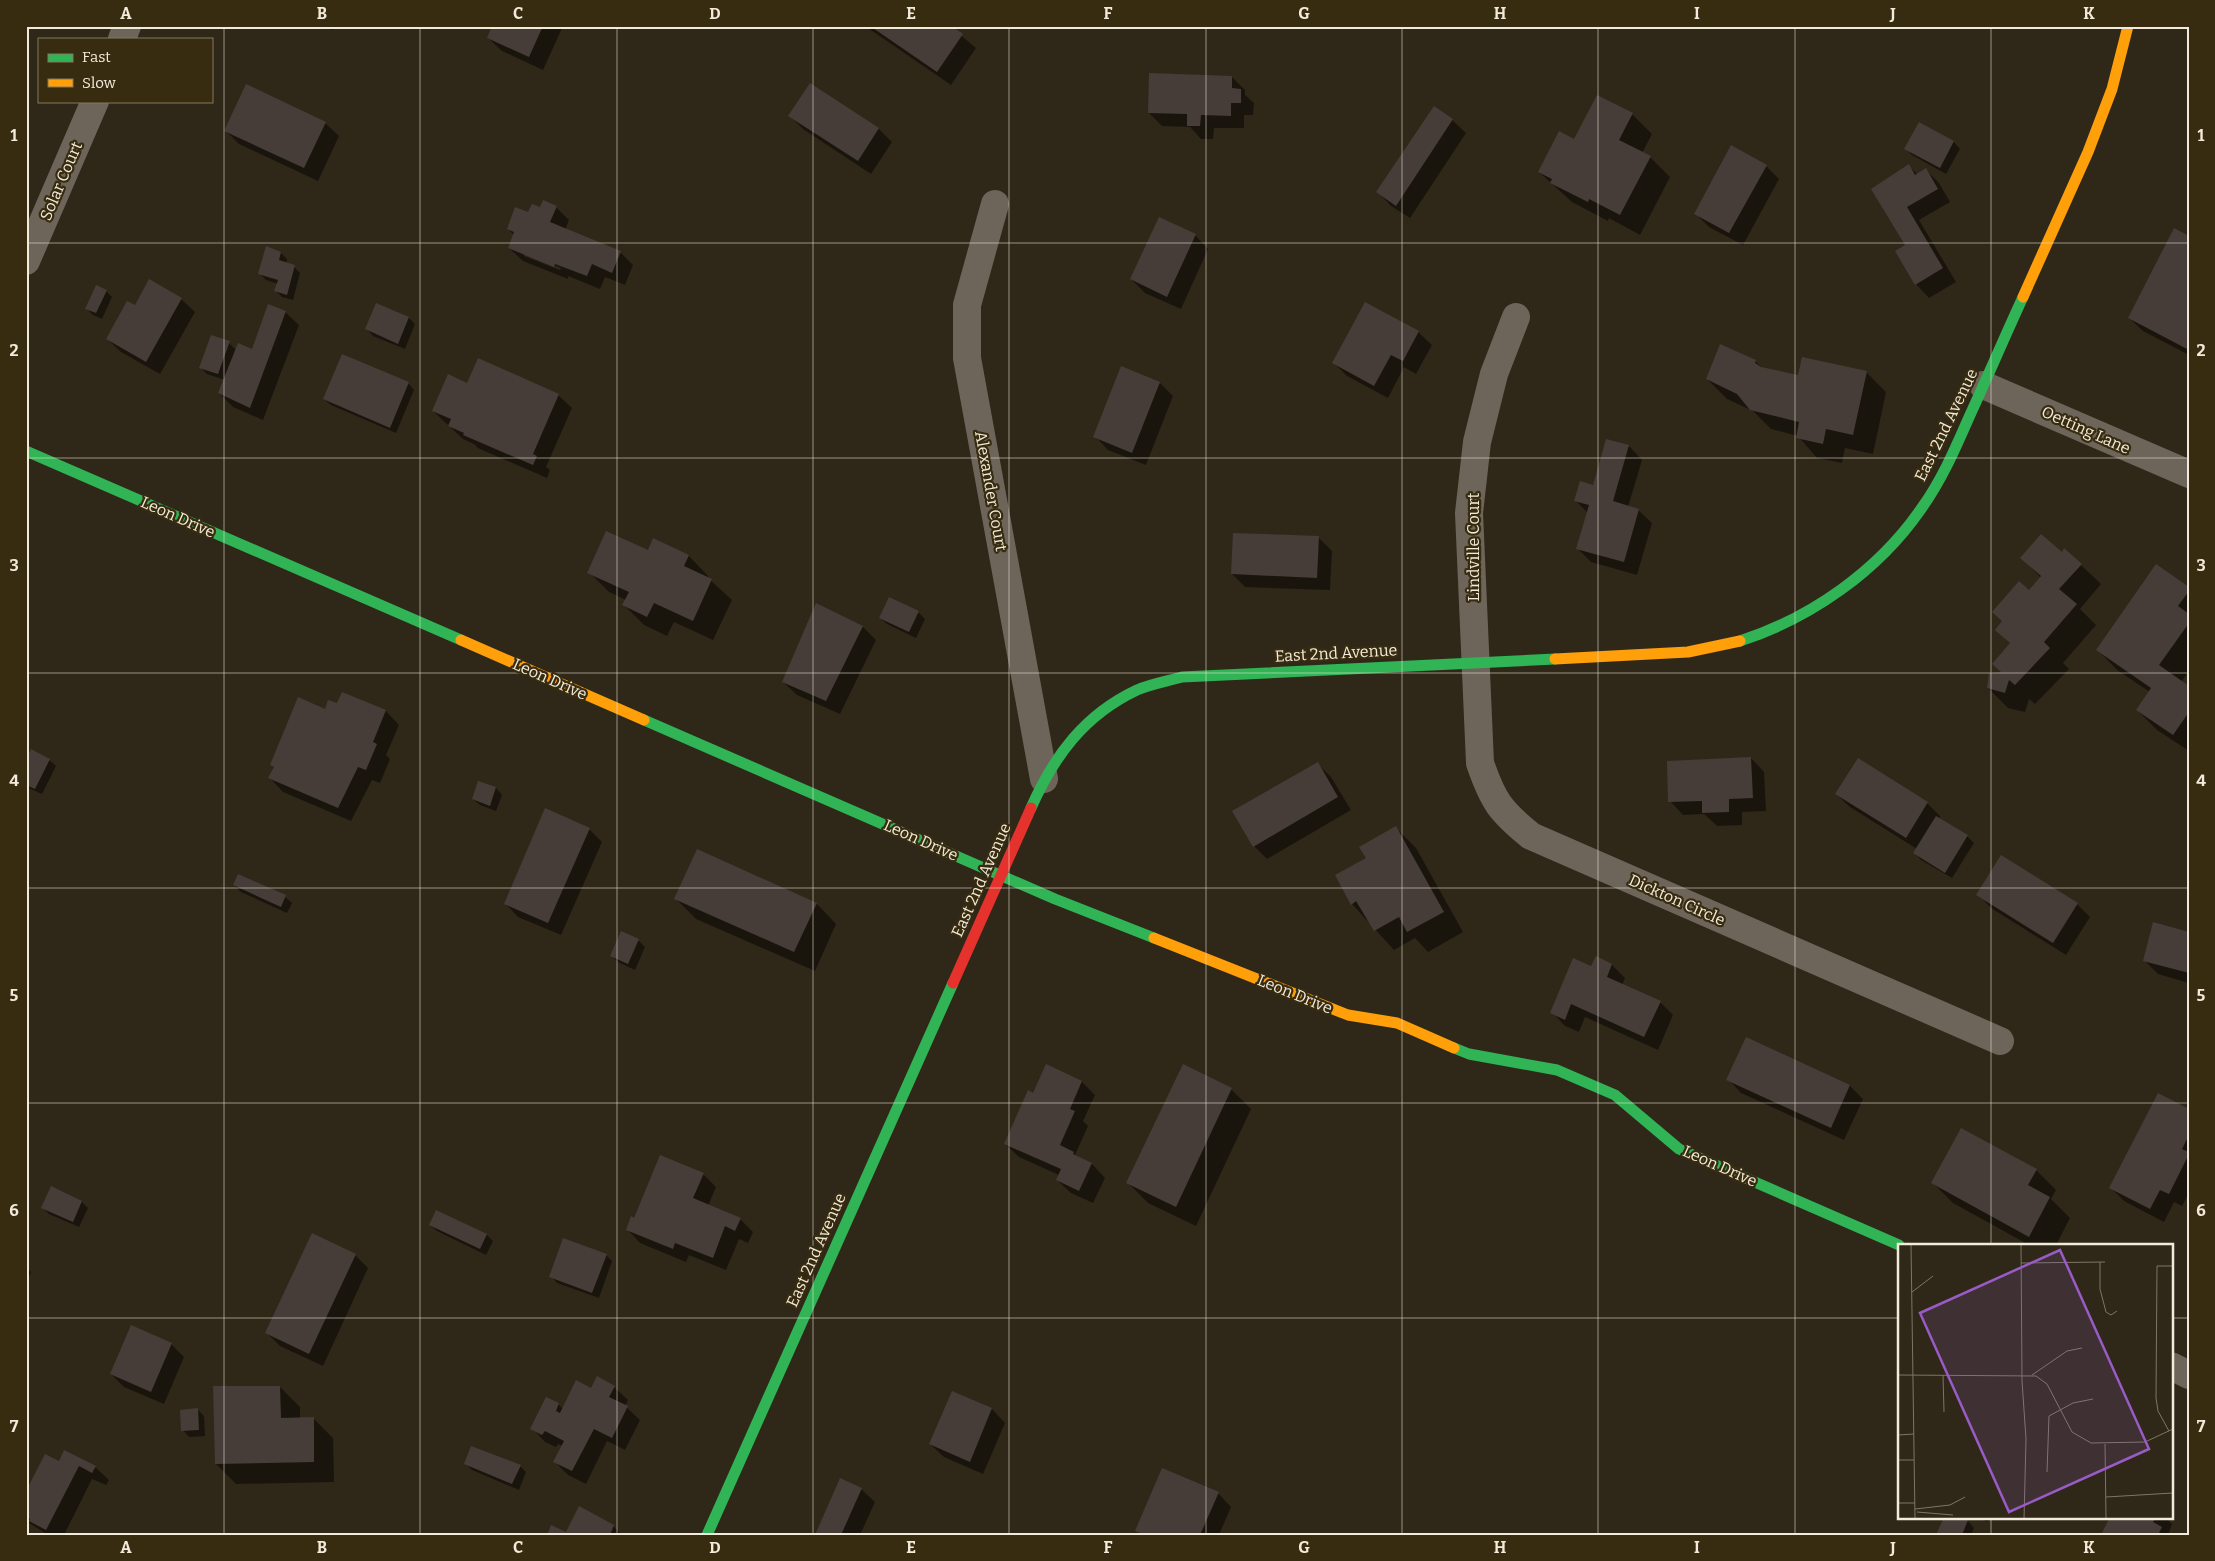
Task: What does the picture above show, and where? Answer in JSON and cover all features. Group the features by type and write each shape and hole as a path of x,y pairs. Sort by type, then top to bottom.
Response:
{"street":[{"path":"122,38 127,26"},
{"name":"East 2nd Avenue","path":"707,1535 1044,779 1066,745 1100,713 1138,690 1182,677 1688,652 1742,640 1793,620 1838,593 1880,558 1918,515 1947,466 2088,152 2112,89 2128,26"},
{"name":"Solar Court","path":"26,261 95,102"},
{"name":"Alexander Court","path":"995,204 967,305 967,358 1044,779"},
{"name":"Lindville Court","path":"1475,663 1470,513 1477,442 1494,374 1516,317"},
{"name":"Oetting Lane","path":"1984,385 2189,474"},
{"name":"Leon Drive","path":"26,451 1055,899 1348,1015 1397,1023 1469,1054 1557,1070 1615,1095 1679,1150 1898,1245"},
{"name":"Dickton Circle","path":"1475,663 1480,763 1490,792 1506,816 1531,836 2000,1041"},
{"path":"2172,1366 2189,1375"}],"building":[{"path":"492,26 543,26 529,57 487,38"},
{"path":"870,26 952,26 963,34 937,72"},
{"path":"1149,73 1232,76 1232,88 1241,89 1241,103 1231,103 1231,116 1201,115 1200,126 1187,126 1187,114 1148,113"},
{"path":"810,83 879,128 858,161 788,116"},
{"path":"246,84 326,122 304,168 224,131"},
{"path":"1597,95 1633,113 1619,140 1651,156 1620,215 1589,199 1588,202 1550,183 1552,179 1538,172 1559,131 1574,139"},
{"path":"1434,106 1453,119 1396,206 1376,192"},
{"path":"1919,122 1954,141 1940,168 1904,149"},
{"path":"1731,145 1767,165 1729,233 1694,214"},
{"path":"1909,164 1915,175 1926,168 1938,189 1907,207 1943,268 1915,285 1895,251 1905,245 1871,189"},
{"path":"543,200 557,206 550,222 621,251 612,273 592,264 587,276 555,264 554,267 508,248 514,232 507,229 515,207 528,212 532,204 540,207"},
{"path":"1159,217 1196,234 1167,297 1130,279"},
{"path":"2174,228 2189,236 2189,350 2128,318"},
{"path":"266,246 281,252 279,260 295,265 287,295 274,291 278,280 258,274"},
{"path":"149,279 182,298 146,362 106,339 127,301 135,305"},
{"path":"96,285 107,290 96,313 85,309"},
{"path":"1365,302 1419,331 1403,361 1391,355 1374,386 1332,363"},
{"path":"376,303 409,317 398,344 365,329"},
{"path":"268,304 286,311 250,408 218,393 238,343 252,349"},
{"path":"211,335 230,341 218,374 199,368"},
{"path":"1720,344 1756,360 1755,363 1761,367 1798,375 1802,357 1867,371 1853,435 1826,429 1823,444 1796,438 1799,422 1750,410 1737,394 1706,379"},
{"path":"342,354 409,382 390,428 323,399"},
{"path":"478,358 559,394 533,454 537,456 533,465 463,435 464,433 448,426 451,419 432,411 448,374 467,383"},
{"path":"1121,366 1160,382 1132,453 1093,437"},
{"path":"1606,439 1629,445 1613,501 1639,509 1624,562 1576,549 1589,505 1574,501 1580,481 1593,485"},
{"path":"606,531 648,550 653,538 689,555 684,566 712,579 693,621 654,603 647,617 622,605 629,592 587,573"},
{"path":"1233,533 1319,536 1317,578 1231,574"},
{"path":"2041,534 2062,552 2064,548 2082,564 2059,589 2077,604 2044,642 2050,648 2015,685 2009,680 2005,693 1987,688 1989,673 2001,672 1992,664 2010,643 1995,630 2002,621 1992,612 2019,581 2029,590 2041,576 2020,558"},
{"path":"2156,564 2189,587 2189,591 2178,606 2189,614 2189,623 2159,665 2189,686 2189,712 2173,735 2136,710 2151,688 2096,650"},
{"path":"889,597 919,611 909,632 879,618"},
{"path":"816,603 863,626 826,701 782,682"},
{"path":"342,692 386,710 373,742 377,744 366,770 358,767 338,808 268,778 274,767 270,765 298,697 325,709 328,700 337,703"},
{"path":"31,749 50,759 35,789 26,785 26,759"},
{"path":"1751,757 1753,798 1729,799 1729,812 1702,813 1702,801 1668,802 1667,761"},
{"path":"1858,758 1928,802 1906,838 1835,794"},
{"path":"1318,762 1338,797 1253,847 1232,811"},
{"path":"478,781 496,787 490,806 472,799"},
{"path":"545,808 590,828 548,923 504,904"},
{"path":"1936,816 1968,835 1945,873 1913,853"},
{"path":"1396,826 1444,912 1407,932 1399,917 1374,931 1356,901 1351,905 1335,875 1366,858 1359,847"},
{"path":"697,849 817,903 794,952 674,899"},
{"path":"2001,855 2078,903 2053,943 1976,895"},
{"path":"238,874 286,895 281,907 233,885"},
{"path":"2153,922 2189,932 2189,973 2143,961"},
{"path":"621,931 639,939 628,964 610,956"},
{"path":"1596,956 1612,964 1607,977 1661,1001 1644,1037 1571,1004 1565,1020 1550,1013 1573,958 1591,966"},
{"path":"1746,1037 1850,1085 1831,1128 1726,1080"},
{"path":"1046,1064 1082,1081 1070,1109 1075,1111 1060,1145 1092,1163 1079,1191 1056,1180 1061,1169 1004,1144 1028,1090 1033,1093"},
{"path":"1183,1064 1232,1088 1176,1207 1126,1183"},
{"path":"2158,1093 2189,1109 2189,1135 2182,1149 2189,1152 2189,1154 2169,1194 2160,1190 2150,1209 2109,1188"},
{"path":"1961,1128 2037,1169 2028,1185 2050,1197 2029,1237 1931,1183"},
{"path":"660,1155 704,1173 693,1198 741,1218 735,1231 725,1226 713,1258 675,1243 673,1249 626,1230 631,1216 634,1218"},
{"path":"51,1186 82,1201 73,1222 41,1208"},
{"path":"436,1210 487,1234 480,1249 429,1225"},
{"path":"312,1233 356,1254 309,1354 265,1333"},
{"path":"563,1238 607,1254 592,1293 549,1277"},
{"path":"131,1325 172,1343 151,1392 110,1374"},
{"path":"597,1376 615,1386 609,1397 628,1406 612,1438 594,1429 572,1471 553,1462 564,1441 545,1431 542,1435 530,1429 546,1397 559,1403 556,1411 560,1413 576,1380 591,1388"},
{"path":"213,1386 280,1386 281,1418 314,1417 314,1462 215,1464"},
{"path":"952,1391 992,1408 970,1462 929,1444"},
{"path":"198,1408 199,1430 181,1431 180,1410"},
{"path":"471,1446 521,1465 512,1484 464,1464"},
{"path":"64,1450 96,1466 92,1473 79,1466 46,1530 29,1521 30,1519 26,1517 26,1491 45,1454 59,1461"},
{"path":"1162,1468 1219,1492 1200,1535 1145,1535 1135,1531"},
{"path":"840,1478 862,1488 841,1535 815,1535"},
{"path":"579,1506 614,1525 610,1535 547,1535 551,1525 566,1532"},
{"path":"1944,1518 1964,1518 1968,1520 1962,1535 1936,1535"},
{"path":"2110,1518 2155,1518 2153,1522 2162,1527 2158,1535 2101,1535"}],"traffic: fast":[{"path":"1740,641 1792,619 1841,590 1885,553 1904,532 1936,487 2023,297"},
{"path":"26,451 461,640"},
{"path":"1031,808 1061,754 1086,725 1118,700 1154,684 1182,677 1555,659"},
{"path":"644,720 1055,899 1154,938"},
{"path":"707,1535 953,983"},
{"path":"1454,1048 1469,1054 1557,1070 1615,1095 1679,1149 1898,1245"}],"traffic: slow":[{"path":"2023,297 2088,152 2112,89 2128,26"},
{"path":"461,640 644,720"},
{"path":"1555,659 1688,652 1740,641"},
{"path":"1154,938 1348,1015 1397,1023 1454,1048"}],"traffic: jam":[{"path":"953,983 1031,808"}]}
